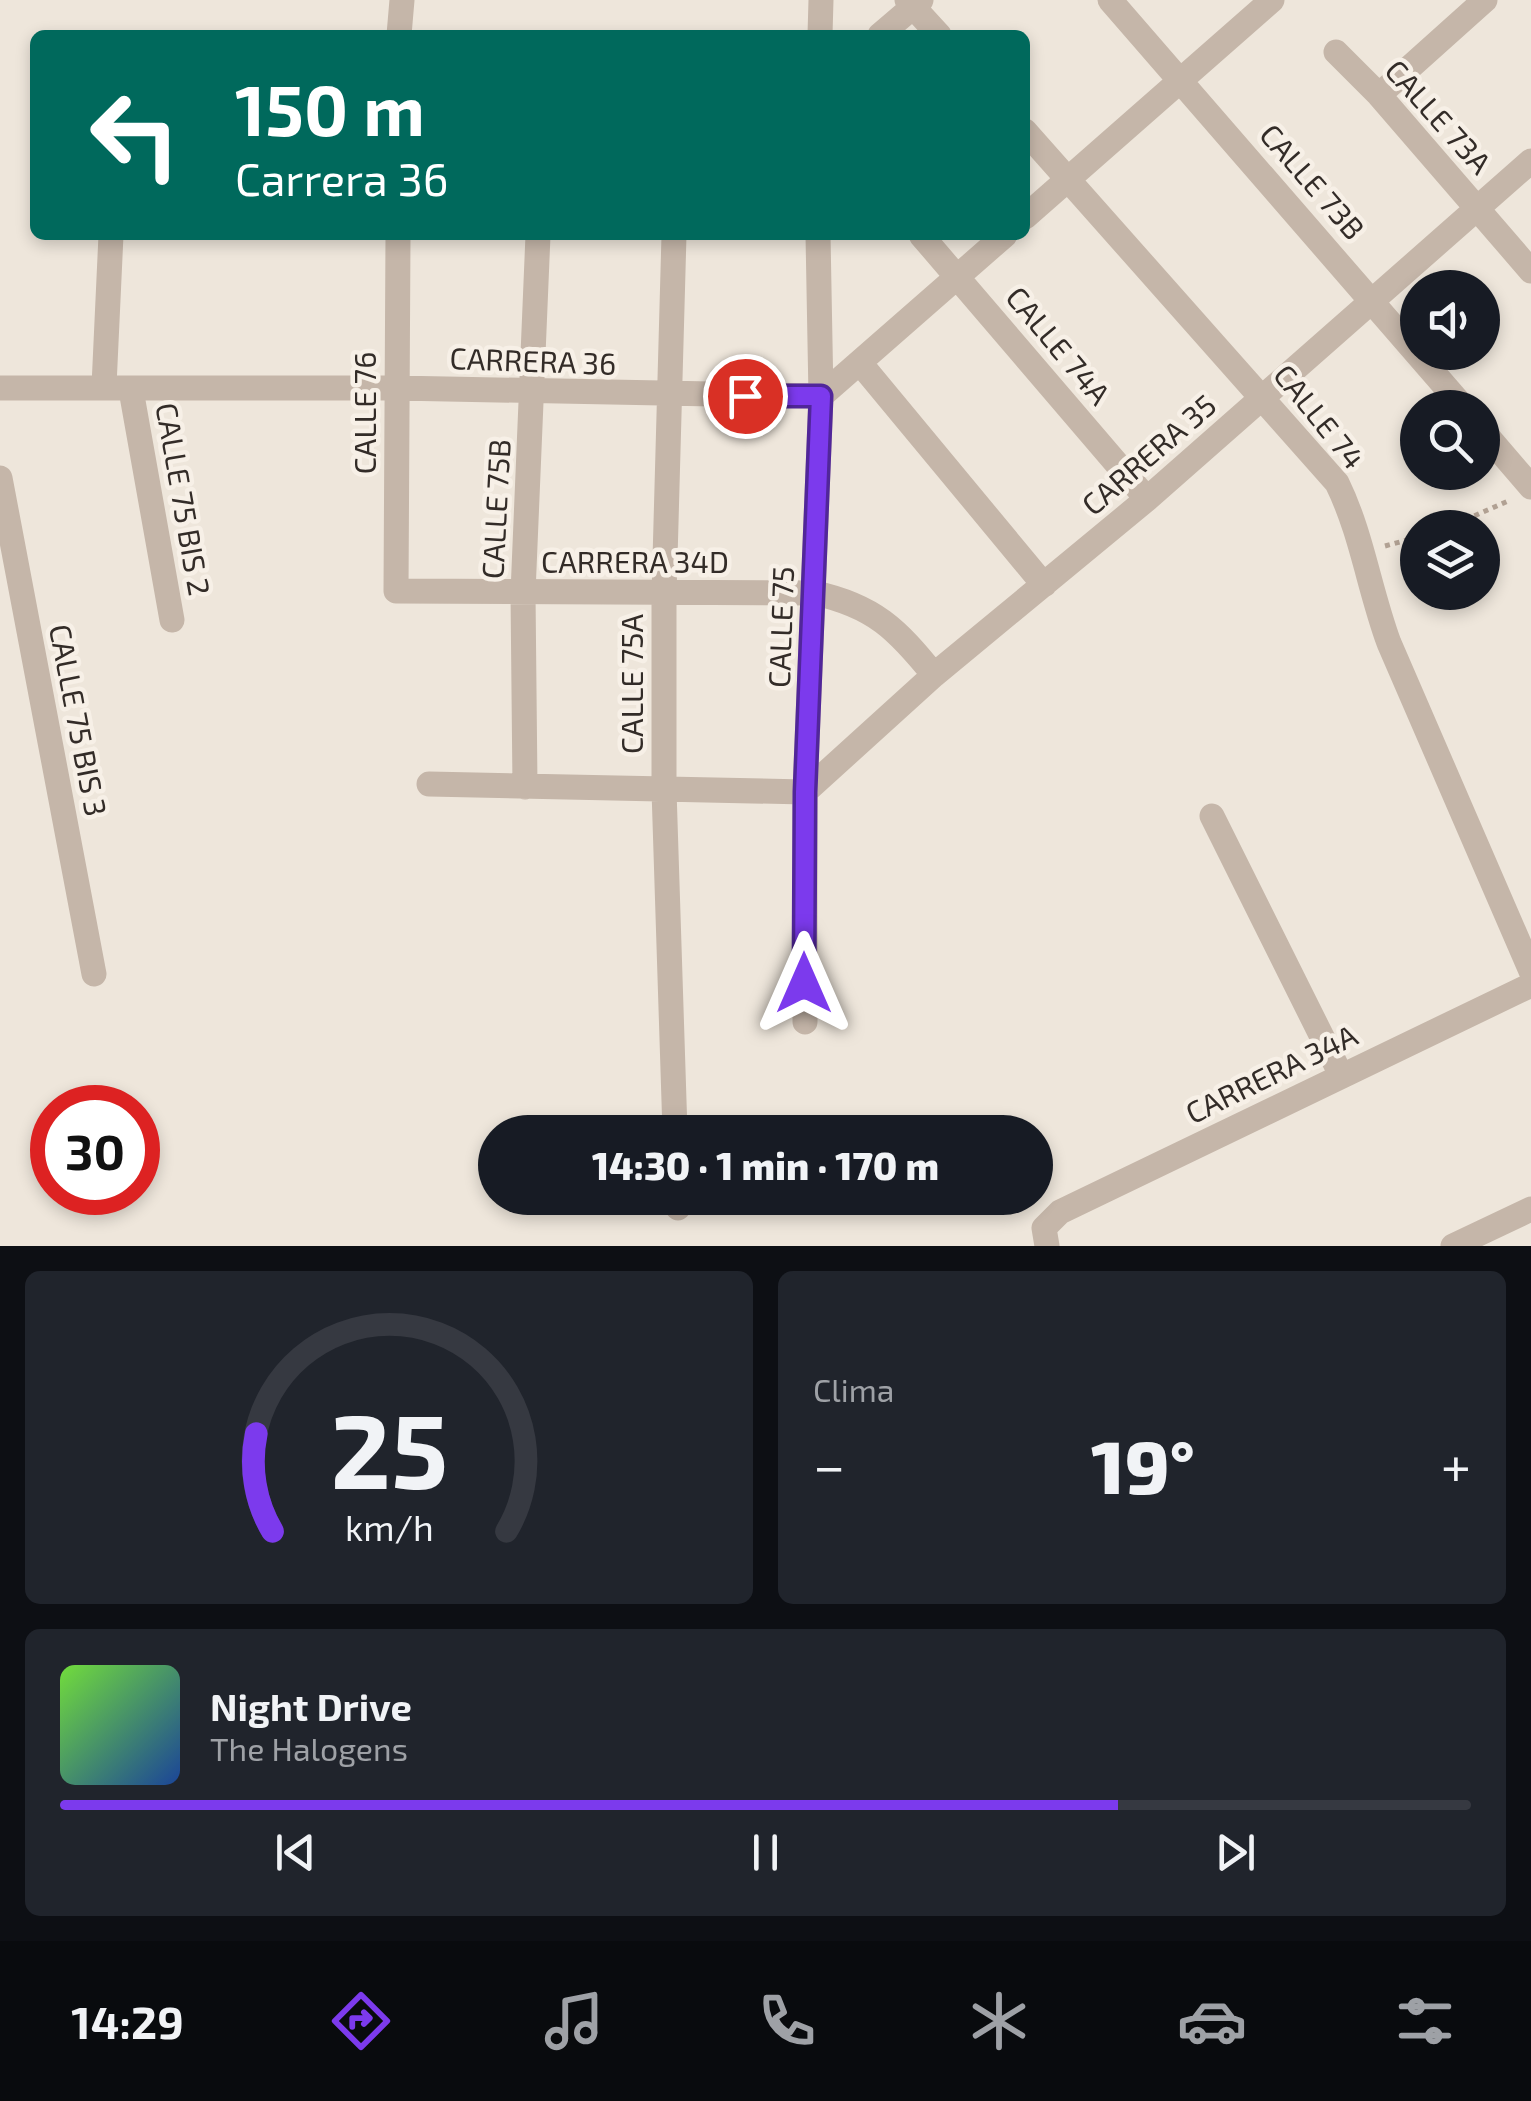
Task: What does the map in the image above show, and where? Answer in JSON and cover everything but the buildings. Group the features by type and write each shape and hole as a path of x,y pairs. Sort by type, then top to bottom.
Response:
{"street":[{"path":"399,30 402,0"},
{"path":"820,30 821,0"},
{"name":"CALLE 73B","path":"1110,0 1449,390"},
{"path":"1030,212 1272,0"},
{"path":"1380,94 1484,0"},
{"path":"885,30 914,2 935,30"},
{"name":"CALLE 73A","path":"1336,52 1380,94 1531,270"},
{"name":"CALLE 74","path":"1030,136 1336,483 1354,518 1372,595 1389,642 1531,971"},
{"name":"CARRERA 35","path":"805,792 934,676 1147,499 1475,206 1531,161"},
{"path":"104,386 111,240"},
{"name":"CALLE 76","path":"396,591 398,240"},
{"name":"CALLE 75B","path":"525,787 523,593 538,240"},
{"name":"CALLE 75A","path":"674,240 664,595 664,790 675,1115"},
{"name":"CALLE 75","path":"804,1022 805,792 821,396 818,240"},
{"name":"CALLE 74A","path":"925,240 1147,499"},
{"path":"821,396 999,240"},
{"path":"860,362 1044,585"},
{"name":"CARRERA 36","path":"0,388 396,388 534,394 821,396"},
{"name":"CALLE 75 BIS 2","path":"132,390 172,620"},
{"path":"1500,458 1523,493"},
{"name":"CALLE 75 BIS 3","path":"0,478 10,582 94,974"},
{"name":"CARRERA 34D","path":"396,591 815,593 848,600 881,617 934,676"},
{"path":"429,784 805,792"},
{"path":"1212,816 1341,1075"},
{"name":"CARRERA 34A","path":"1046,1237 1060,1212 1531,984"},
{"path":"1453,1246 1531,1209"}],"path":[{"path":"1486,510 1523,493"},
{"path":"1363,552 1400,542"}],"route":[{"path":"745,396 821,396 805,792 804,983"}]}
